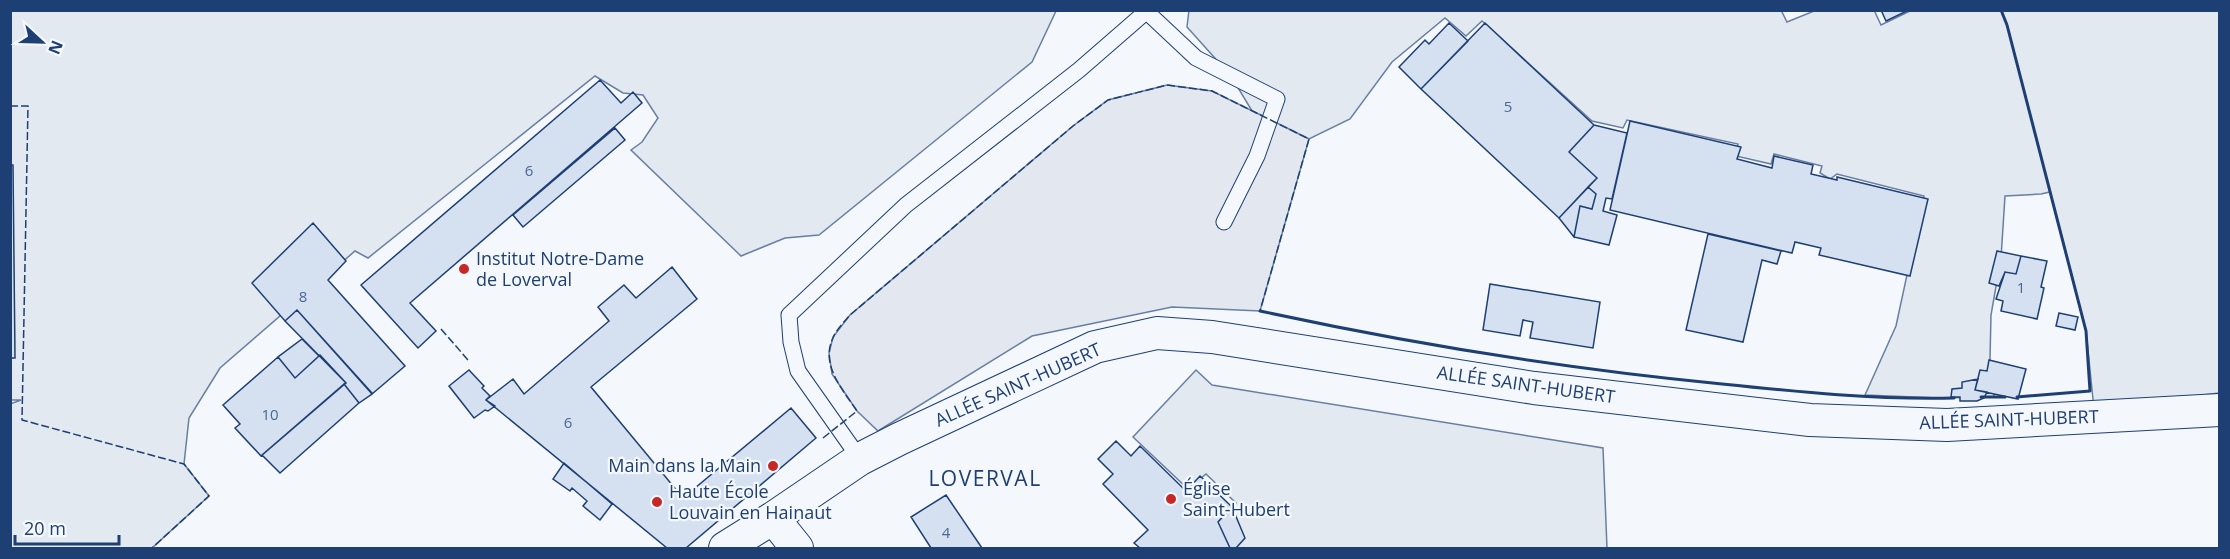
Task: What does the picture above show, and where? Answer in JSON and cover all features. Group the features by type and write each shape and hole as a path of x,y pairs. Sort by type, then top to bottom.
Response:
{"street":[{"name":"ALLÉE SAINT-HUBERT","path":"725,549 860,459 1095,347 1157,333 1212,337 1534,388 1810,420 1947,425 2220,410"},
{"path":"773,518 797,549"}],"lane":[{"path":"860,459 798,371 791,342 789,315 906,206 1079,70 1148,11 1196,58 1277,99 1257,156 1224,222"}],"shaded area":[{"path":"1189,10 1781,10 1787,22 1814,11 1874,10 1881,25 1912,10 2219,11 2219,393 2094,409 2086,331 2050,192 2005,196 2001,258 1991,315 1990,359 1994,397 1939,398 1865,395 1896,326 1924,196 1837,174 1830,179 1820,173 1822,166 1774,154 1771,164 1736,156 1738,144 1627,120 1623,128 1592,121 1482,21 1466,36 1445,18 1392,62 1350,119 1309,139 1252,111 1231,76 1187,27"},
{"path":"11,11 1056,11 1032,62 819,235 785,238 741,256 631,150 642,142 658,118 643,95 623,93 595,76 368,258 355,251 220,368 189,418 184,464 209,496 152,548 11,548 10,404 21,400 10,400"},
{"path":"1167,85 1212,91 1309,139 1260,311 1172,307 1032,336 878,431 857,411 832,374 829,353 833,337 850,315 1073,126 1108,100"},
{"path":"1196,370 1212,385 1603,448 1607,548 1237,548 1232,531 1218,519 1236,503 1206,474 1188,489 1133,437"}],"building":[{"path":"1881,10 1909,10 1886,21"},
{"path":"1449,23 1468,41 1421,89 1399,67 1425,40 1429,44"},
{"path":"1485,23 1594,125 1569,152 1597,178 1559,218 1421,89"},
{"path":"600,80 621,103 633,92 642,103 410,303 436,331 418,348 361,285"},
{"path":"1630,121 1741,147 1737,159 1772,168 1774,156 1813,165 1811,174 1837,180 1837,177 1928,199 1910,276 1819,255 1821,248 1795,242 1792,253 1610,210"},
{"path":"1594,125 1627,133 1612,199 1606,198 1603,211 1617,215 1609,245 1574,237 1580,206 1592,209 1596,194 1588,187 1597,178 1569,152"},
{"path":"615,128 625,140 523,227 513,215"},
{"path":"10,165 13,165 15,358 10,358"},
{"path":"1588,187 1596,194 1592,209 1580,206 1574,237 1559,218"},
{"path":"313,223 346,261 328,280 405,366 372,394 297,310 285,321 252,283"},
{"path":"1708,234 1781,251 1777,264 1762,260 1743,342 1686,330"},
{"path":"1997,251 2021,256 2016,274 2005,272 1999,286 1989,283"},
{"path":"2021,256 2047,261 2037,319 2001,311 2003,301 1996,299 2005,272 2016,274"},
{"path":"672,267 697,299 591,387 683,498 791,408 816,438 686,548 667,548 486,400 513,379 524,394 609,321 598,307 624,285 636,298"},
{"path":"1490,284 1600,302 1593,348 1530,338 1533,322 1523,320 1520,336 1483,330"},
{"path":"297,310 372,394 359,403 344,384 346,383 285,321"},
{"path":"2059,313 2078,317 2075,330 2056,326"},
{"path":"302,339 319,356 295,378 278,357"},
{"path":"320,355 346,383 261,456 235,428 240,424 223,405 278,357 295,378"},
{"path":"1989,360 2026,369 2018,399 1975,390 1980,370 1987,371"},
{"path":"469,370 490,396 486,400 495,406 474,418 449,386"},
{"path":"1978,379 1975,390 1987,392 1984,398 1977,401 1960,401 1960,397 1951,397 1952,389 1962,388 1962,382"},
{"path":"344,384 359,403 280,473 262,455"},
{"name":"Église Saint-Hubert","path":"1116,441 1131,456 1140,446 1186,491 1200,476 1232,507 1218,522 1230,548 1140,548 1134,543 1148,530 1103,484 1113,474 1098,459"},
{"path":"564,463 612,504 600,520 583,506 587,501 572,488 570,491 553,479"},
{"path":"946,495 982,548 931,548 911,517"},
{"path":"1232,507 1245,538 1236,548 1230,548 1218,522"}],"fence":[{"path":"823,438 857,411 835,377 829,358 833,338 843,323 1073,126 1108,100 1167,85 1212,91 1309,139 1260,311"},
{"path":"10,106 28,106 22,420 184,464 209,496 152,548"},
{"path":"441,329 468,360"}],"wall":[{"path":"2001,10 2007,25 2086,331 2090,391 2017,397"},
{"path":"1260,311 1432,345 1606,371 1838,395 1954,398"},
{"path":"1981,397 2005,397"}],"place":[{"name":"Institut Notre-Dame de Loverval","path":"464,269"},
{"name":"Main dans la Main","path":"773,466"},
{"name":"Église Saint-Hubert","path":"1171,499"},
{"name":"Haute École Louvain en Hainaut","path":"657,502"}],"district":[{"name":"LOVERVAL","path":"985,479"}]}
